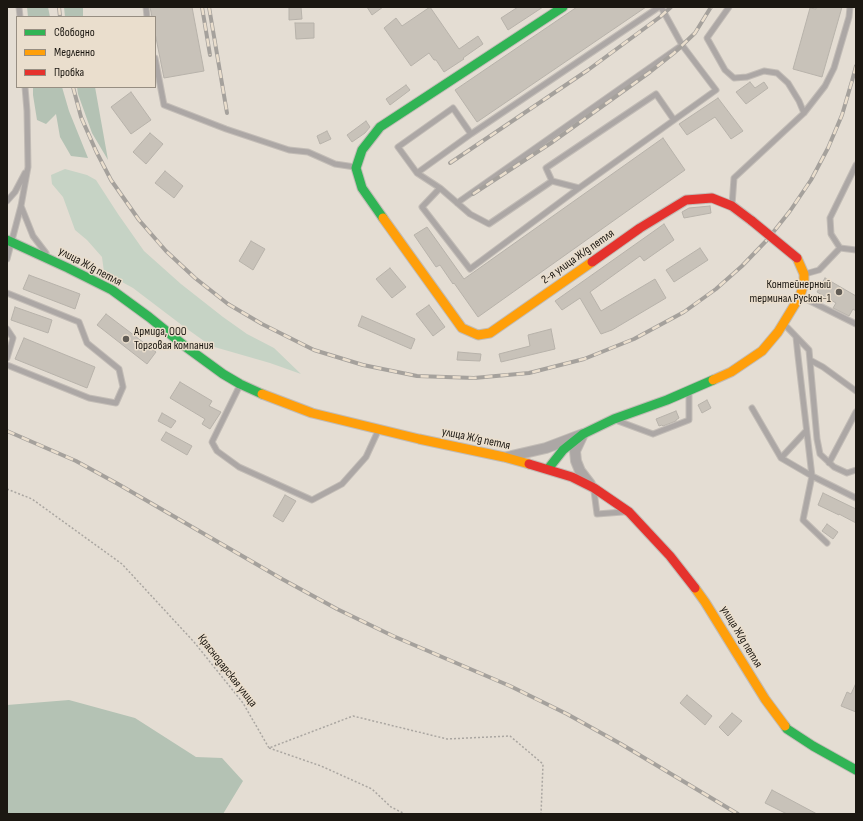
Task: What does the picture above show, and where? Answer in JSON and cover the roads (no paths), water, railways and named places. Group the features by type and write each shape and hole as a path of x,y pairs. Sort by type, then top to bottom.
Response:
{"street":[{"path":"356,168 362,150 380,127 563,7"},
{"name":"2-я улица Ж/д петля","path":"356,168 362,188 462,328 478,335 490,333 640,228 686,200 712,198 732,206 797,258 804,274"},
{"name":"улица Ж/д петля","path":"10,241 112,290 149,317 186,348 223,374 261,394 312,414 504,457 548,469 572,477 594,488 629,512 670,556 705,602 765,699 788,729 813,746 856,770"},
{"path":"504,457 546,448 583,434 614,419 667,400 731,372 762,351 784,324 800,296 804,283 804,274"},
{"path":"548,469 563,450 583,434"},
{"path":"583,434 575,451 576,461 580,471 594,488"}],"lane":[{"path":"417,173 471,134 660,7 682,45 716,90 579,188 470,269 422,207 440,188"},
{"path":"729,7 707,38 725,70 734,78 747,77 764,71 777,73 788,83 804,113"},
{"path":"732,206 734,178 804,113 825,86 834,68 849,17 850,7"},
{"path":"457,203 682,45"},
{"path":"156,63 164,105 226,129 289,150 308,152 335,164 356,168"},
{"path":"7,260 10,241 21,206 28,167 25,88"},
{"path":"552,181 546,168 656,94 674,120"},
{"path":"471,134 453,108 398,147 417,173 440,188 470,214 489,224 552,181 579,188"},
{"path":"840,248 832,234 830,218 856,165"},
{"path":"7,201 16,192 28,167"},
{"path":"21,206 33,236 52,260"},
{"path":"840,248 856,250"},
{"path":"804,274 819,270 840,248"},
{"path":"7,293 79,322 87,344 119,369 123,387 116,403 89,398 7,365"},
{"path":"800,296 856,324"},
{"path":"784,324 809,350 816,439 820,454 834,467 847,473 856,470"},
{"path":"7,330 13,338 7,358"},
{"path":"796,336 812,476 803,520 827,543"},
{"path":"810,360 823,367 856,391"},
{"path":"240,384 212,442 217,451 239,467 312,500 342,484 366,457 379,430"},
{"path":"614,419 653,434 689,420 689,390"},
{"path":"752,408 781,458 812,476 856,498"},
{"path":"829,463 856,412"},
{"path":"781,458 806,431"},
{"path":"594,488 597,514 629,512"}],"railway":[{"path":"59,7 60,16"},
{"path":"202,7 210,55"},
{"path":"209,7 227,113"},
{"path":"450,163 588,70 660,17 671,7"},
{"path":"473,194 551,143 650,72 674,53 695,33 711,7"},
{"path":"73,88 81,117 96,151 111,180 139,220 166,251 195,278 228,304 262,324 314,350 363,365 417,376 474,378 529,373 584,359 634,339 684,312 716,289 742,266 767,240 790,211 811,180 828,148 842,115 856,66"},
{"path":"7,431 76,461 337,609 393,636 510,686 567,714 621,744 738,814"}],"place":[{"name":"Контейнерный терминал Рускон-1","path":"839,292"},
{"name":"Армида, ООО Торговая компания","path":"126,339"}]}
